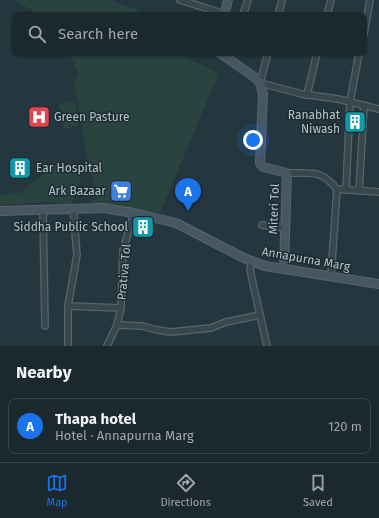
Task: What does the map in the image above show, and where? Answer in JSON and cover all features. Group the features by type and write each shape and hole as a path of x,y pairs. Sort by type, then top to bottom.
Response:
{"main road":[{"path":"225,12 228,0"},
{"path":"231,57 260,84"},
{"name":"Miteri Tol","path":"260,84 262,94 260,163 263,167 288,173 284,269"},
{"name":"Annapurna Marg","path":"0,211 103,208 134,213 176,223 254,263 379,284"}],"street":[{"path":"180,0 218,12"},
{"path":"244,12 248,0"},
{"path":"279,12 282,0"},
{"path":"328,12 331,0"},
{"path":"367,17 370,0"},
{"name":"Miteri Tol","path":"260,84 267,56"},
{"path":"307,95 316,56"},
{"path":"346,190 350,102 358,56"},
{"path":"260,84 379,109"},
{"path":"359,191 364,105"},
{"path":"288,173 308,172 318,174 328,178 337,189 331,276"},
{"path":"337,189 379,192"},
{"path":"68,346 68,306 76,255 73,208"},
{"path":"43,210 45,326"},
{"name":"Prativa Tol","path":"108,346 117,325 121,308 123,250 134,213"},
{"path":"262,225 286,228"},
{"path":"254,263 251,265 250,270 267,346"},
{"name":"Prativa Tol","path":"68,306 121,308"},
{"path":"117,325 142,326 172,332 211,328 226,322 260,315"}],"green space":[{"path":"14,0 111,0 143,12 35,12"},
{"path":"70,56 182,56 219,73 160,213 103,204 87,205 92,200 98,200 86,154 74,83 78,73"},
{"path":"74,101 79,126 64,129 59,104"},
{"path":"60,161 81,176 72,204 44,202 0,206 0,195 20,193"}],"place":[{"name":"Green Pasture","path":"39,117"},
{"name":"Ranabhat Niwash","path":"355,122"},
{"name":"Ear Hospital","path":"20,168"},
{"name":"Ark Bazaar","path":"121,191"},
{"name":"Thapa hotel","path":"188,211"},
{"name":"Siddha Public School","path":"143,227"}]}
